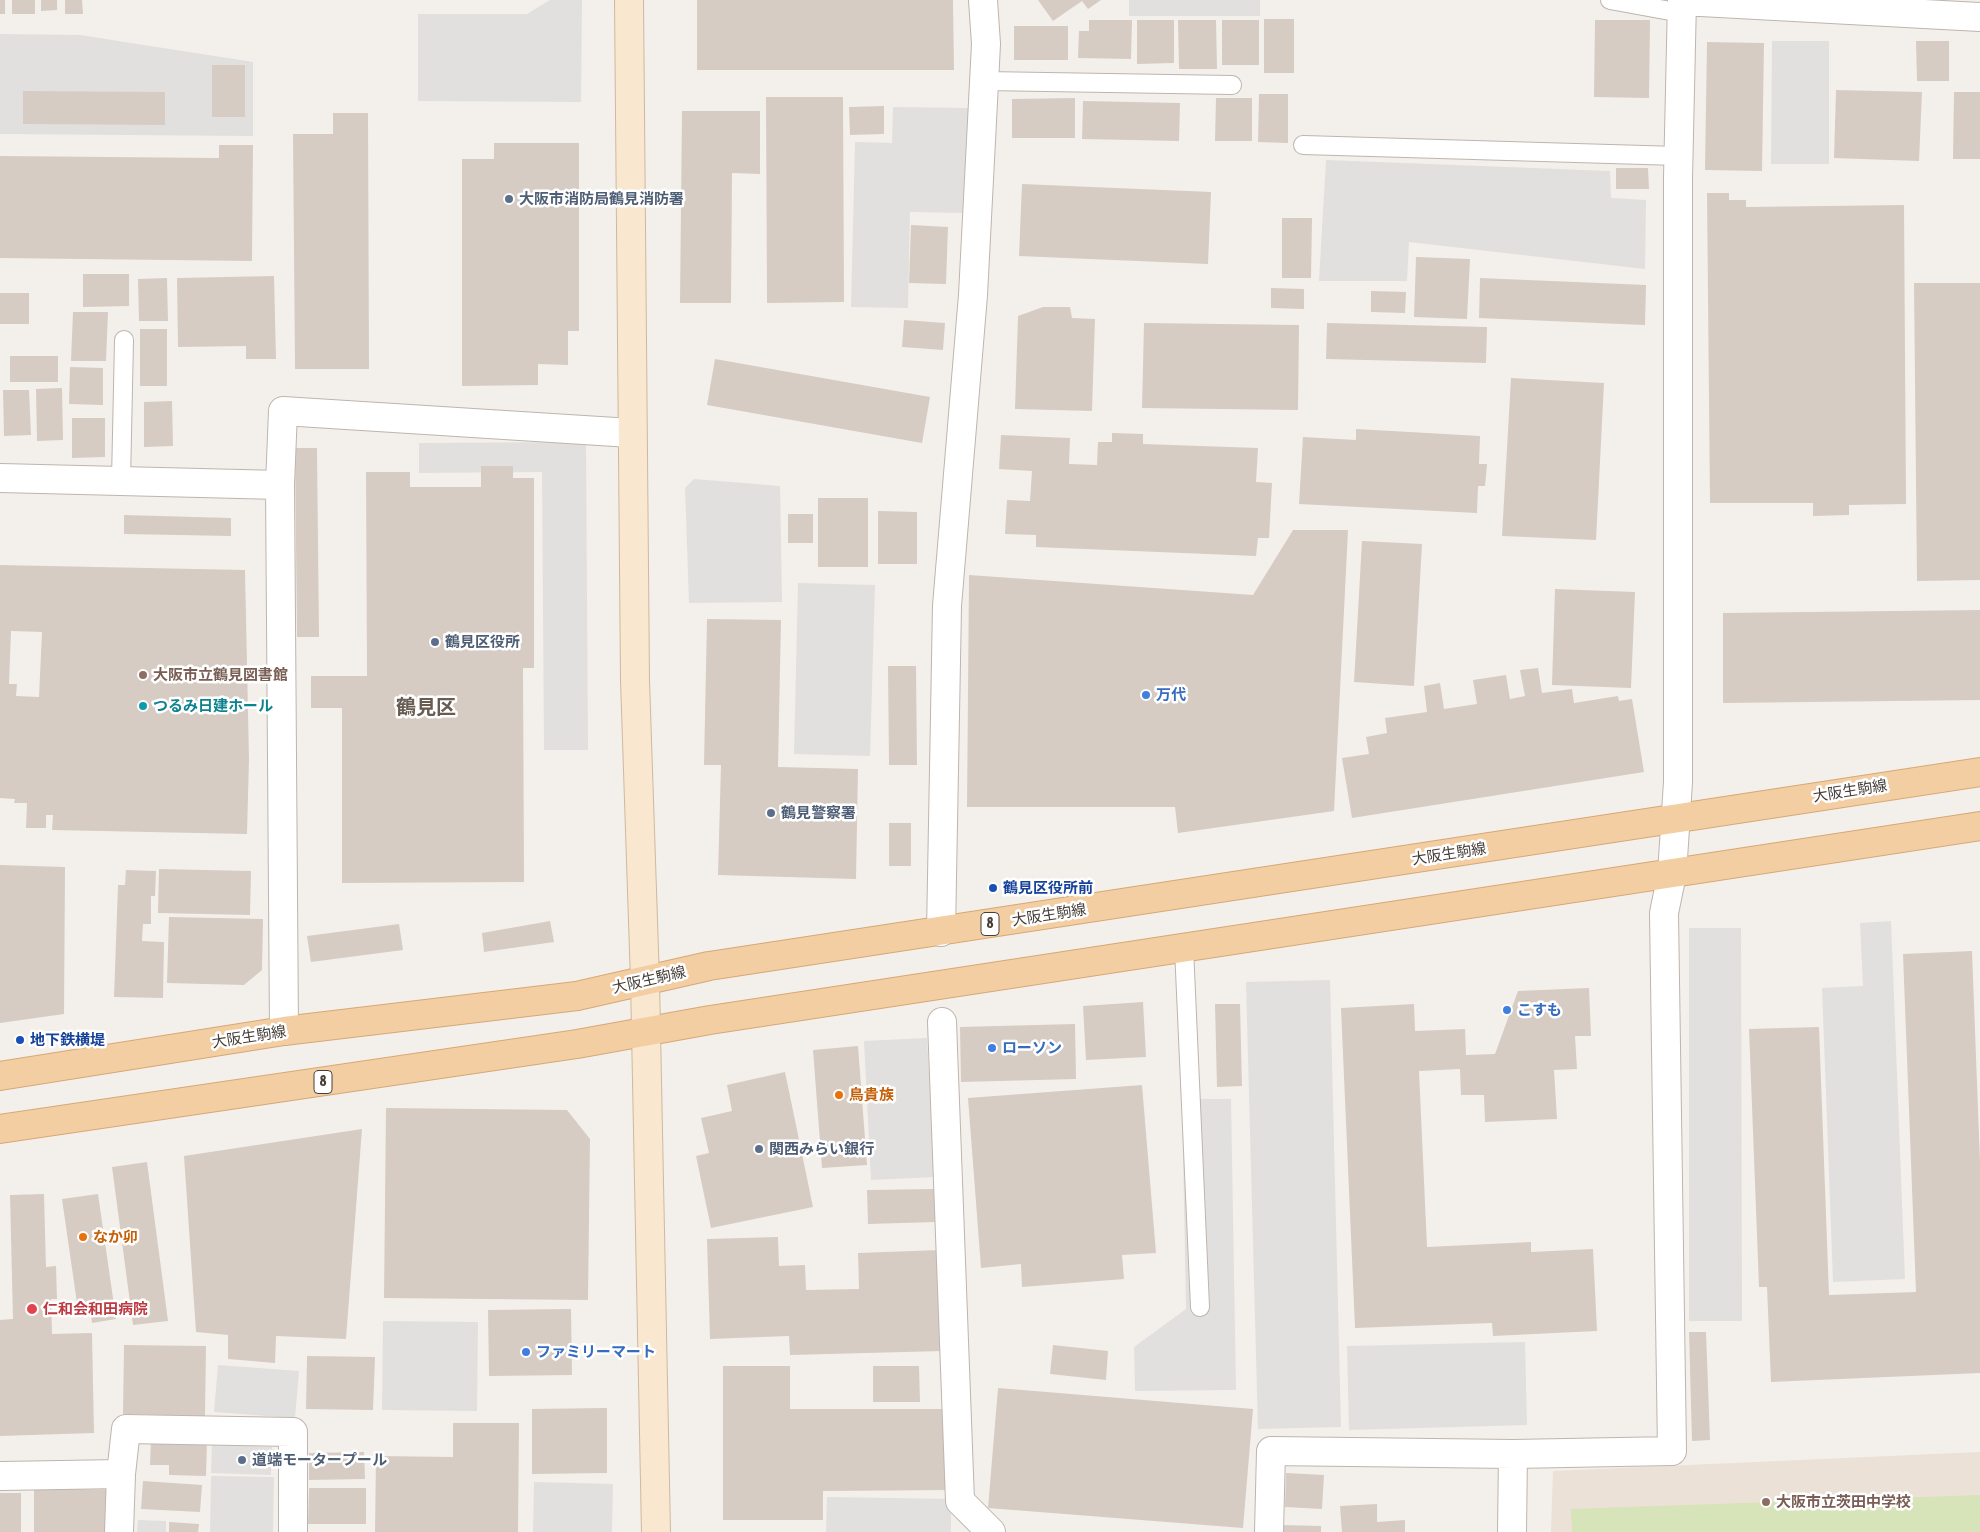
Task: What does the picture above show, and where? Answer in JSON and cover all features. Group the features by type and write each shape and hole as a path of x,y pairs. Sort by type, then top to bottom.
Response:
{"main road":[{"name":"大阪生駒線","path":"0,1076 284,1031 577,996 709,966 1980,772"},
{"name":"8","path":"0,1129 557,1047 710,1020 1980,826"}],"street":[{"path":"630,0 631,433 635,680 645,981 656,1532"},
{"path":"941,932 947,606 973,295 986,44 983,0"},
{"path":"1268,1532 1270,1451 1513,1454 1672,1451 1664,913 1672,874 1678,782 1678,156 1682,5 1980,17"},
{"path":"284,1031 280,485 283,410 631,433"},
{"path":"0,478 280,485"},
{"path":"942,1022 960,1501 991,1532"},
{"path":"119,1532 121,1474 126,1429 293,1432 294,1532"},
{"path":"1512,1532 1513,1454"},
{"path":"0,1476 121,1474"}],"lane":[{"path":"1610,0 1682,5"},
{"path":"984,81 1232,85"},
{"path":"1303,145 1678,156"},
{"path":"122,481 124,340"},
{"path":"1184,948 1200,1307"}],"shaded area":[{"path":"550,0 582,0 581,102 418,101 418,14 527,14"},
{"path":"1129,0 1260,0 1260,16 1129,16"},
{"path":"0,34 80,35 253,62 253,136 0,134"},
{"path":"1772,41 1829,41 1829,164 1771,164"},
{"path":"893,107 970,108 968,213 910,212 908,308 851,307 855,142 892,143"},
{"path":"1326,160 1610,171 1611,198 1646,200 1645,269 1409,242 1407,281 1319,281"},
{"path":"586,442 588,750 544,750 542,472 419,473 419,443"},
{"path":"694,479 780,486 782,602 689,603 685,488"},
{"path":"798,583 875,585 870,756 794,754"},
{"path":"1891,921 1905,1279 1833,1282 1822,988 1863,986 1860,923"},
{"path":"1689,928 1741,928 1742,1321 1689,1321"},
{"path":"1330,980 1341,1427 1258,1429 1246,982"},
{"path":"927,1038 935,1177 871,1180 864,1041"},
{"path":"1182,1099 1231,1099 1236,1390 1135,1391 1134,1347 1186,1309"},
{"path":"383,1321 478,1322 477,1411 382,1410"},
{"path":"1525,1342 1527,1425 1349,1430 1347,1346"},
{"path":"218,1365 299,1371 295,1418 214,1412"},
{"name":"道端モータープール","path":"212,1444 272,1447 271,1475 211,1473"},
{"name":"大阪市立茨田中学校","path":"1980,1452 1980,1532 1551,1532 1553,1471"},
{"path":"211,1476 274,1477 273,1532 210,1532"},
{"path":"534,1482 613,1484 612,1532 533,1532"},
{"path":"827,1497 951,1499 951,1532 826,1532"},
{"path":"138,1520 166,1521 166,1532 137,1532"}],"green space":[{"path":"1980,1495 1980,1532 1572,1532 1571,1509"}],"building":[{"path":"0,0 5,0 5,14 0,14"},
{"path":"12,0 35,0 35,14 12,14"},
{"path":"41,0 57,0 57,10 41,11"},
{"path":"65,0 82,0 83,14 65,14"},
{"path":"697,0 953,0 954,70 697,70"},
{"path":"1038,0 1101,0 1088,9 1082,1 1053,21"},
{"path":"1264,19 1294,19 1294,73 1264,73"},
{"path":"1089,20 1132,20 1131,59 1078,58 1079,31 1089,31"},
{"path":"1137,20 1174,20 1174,63 1137,64"},
{"path":"1178,20 1216,20 1217,69 1179,69"},
{"path":"1222,20 1259,20 1259,65 1222,65"},
{"path":"1595,20 1650,20 1649,98 1594,97"},
{"path":"1014,26 1068,26 1068,60 1014,60"},
{"path":"1916,41 1949,41 1949,81 1917,81"},
{"path":"1707,42 1764,43 1762,171 1705,170"},
{"path":"212,65 245,65 245,117 212,117"},
{"path":"1836,90 1922,92 1919,161 1834,158"},
{"path":"23,91 165,92 165,125 23,124"},
{"path":"1954,92 1980,92 1980,159 1953,159"},
{"path":"1259,94 1288,94 1288,143 1258,142"},
{"path":"766,97 843,97 844,302 767,303"},
{"path":"1075,98 1075,138 1012,138 1012,99"},
{"path":"1216,98 1252,98 1252,141 1215,141"},
{"path":"1083,101 1180,103 1179,141 1082,139"},
{"path":"884,106 884,134 850,135 849,107"},
{"path":"682,111 760,111 760,174 732,173 731,303 680,303"},
{"path":"333,113 368,113 369,369 295,369 293,134 333,134"},
{"path":"494,143 579,143 579,331 568,331 568,365 538,364 538,385 462,386 462,159 494,159"},
{"path":"219,145 253,145 252,261 0,258 0,156 219,158"},
{"path":"1616,168 1648,168 1649,189 1616,189"},
{"path":"1022,184 1211,192 1208,264 1019,256"},
{"path":"1707,193 1729,193 1729,200 1746,200 1746,207 1904,205 1906,504 1849,505 1849,515 1813,516 1813,503 1710,503"},
{"path":"1282,218 1312,218 1311,278 1282,278"},
{"path":"911,225 948,227 946,284 909,283"},
{"path":"1416,257 1470,259 1467,319 1414,317"},
{"path":"83,274 129,274 129,306 83,307"},
{"path":"274,276 276,359 246,359 246,346 178,347 177,278"},
{"path":"167,278 168,321 139,321 138,279"},
{"path":"1480,278 1646,285 1645,325 1479,318"},
{"path":"1914,283 1980,283 1980,580 1917,581"},
{"path":"1271,288 1304,289 1304,309 1271,308"},
{"path":"1371,291 1406,292 1405,313 1371,312"},
{"path":"0,293 29,293 29,324 0,324"},
{"path":"1043,307 1070,307 1072,318 1095,319 1092,411 1015,409 1018,316"},
{"path":"73,312 108,312 106,361 71,361"},
{"path":"904,320 945,323 943,350 902,347"},
{"path":"1144,323 1299,325 1298,410 1142,408"},
{"path":"1327,323 1487,327 1486,363 1326,359"},
{"path":"140,329 167,329 167,386 140,386"},
{"path":"10,356 58,356 58,382 10,382"},
{"path":"715,359 930,397 922,443 707,405"},
{"path":"70,367 103,368 103,405 69,404"},
{"path":"1511,378 1604,383 1596,540 1502,536"},
{"path":"62,388 63,440 37,441 36,389"},
{"path":"3,390 29,390 31,435 4,436"},
{"path":"172,401 173,446 144,447 144,402"},
{"path":"72,418 105,418 105,457 72,458"},
{"path":"1356,429 1480,436 1479,464 1487,464 1485,486 1478,486 1477,513 1299,504 1303,437 1356,440"},
{"path":"1112,433 1143,434 1143,444 1258,448 1256,482 1272,483 1269,538 1258,538 1256,556 1036,547 1036,535 1005,534 1007,500 1030,501 1032,471 999,469 1001,435 1070,438 1069,464 1097,465 1098,442 1112,442"},
{"path":"295,448 317,448 319,637 297,637"},
{"path":"481,466 513,466 513,478 534,478 534,668 523,668 524,882 342,883 342,708 311,708 311,676 367,676 366,472 410,472 410,487 481,487"},
{"path":"818,498 868,498 868,567 818,567"},
{"path":"878,511 917,512 917,564 878,564"},
{"path":"788,514 813,514 813,543 788,543"},
{"path":"124,515 231,518 231,536 124,534"},
{"path":"1293,530 1348,530 1334,811 1178,833 1175,807 967,807 969,575 1253,595"},
{"path":"1362,541 1422,544 1414,686 1354,682"},
{"path":"0,565 245,570 249,759 247,834 52,830 53,815 46,815 46,828 26,828 27,803 14,803 15,799 0,798","holes":["11,631 42,632 39,697 16,696 17,684 9,684"]},
{"path":"1555,589 1635,592 1631,688 1552,685"},
{"path":"1980,610 1980,700 1723,703 1723,613"},
{"path":"707,619 781,620 778,767 858,769 856,879 718,875 721,765 704,765"},
{"path":"888,666 916,666 917,765 889,765"},
{"path":"1538,668 1542,693 1572,689 1574,703 1618,696 1619,701 1632,699 1644,772 1352,818 1342,758 1369,754 1366,737 1387,733 1385,718 1427,712 1424,686 1440,683 1444,709 1477,704 1473,680 1506,675 1510,699 1525,696 1520,670"},
{"path":"889,823 911,823 911,866 889,866"},
{"path":"0,865 65,867 64,1014 0,1023"},
{"path":"159,869 251,871 250,915 158,913"},
{"path":"126,870 156,871 155,896 151,896 151,924 143,924 142,941 164,942 163,998 114,997 118,885 125,885"},
{"path":"169,917 263,919 262,970 244,985 167,983"},
{"path":"550,921 554,942 484,952 482,933"},
{"path":"399,924 403,950 311,962 307,936"},
{"path":"1972,951 1980,1163 1980,1373 1771,1382 1767,1287 1759,1287 1749,1029 1819,1027 1829,1295 1916,1292 1903,954"},
{"path":"1589,988 1591,1036 1575,1036 1577,1069 1554,1070 1557,1119 1485,1122 1484,1095 1461,1095 1460,1069 1419,1071 1427,1247 1531,1242 1531,1252 1593,1249 1597,1331 1493,1336 1492,1323 1355,1328 1341,1008 1414,1004 1415,1031 1465,1029 1466,1055 1495,1054 1518,991"},
{"path":"1143,1002 1146,1057 1086,1060 1083,1006"},
{"path":"1215,1004 1240,1004 1242,1086 1217,1087"},
{"path":"1075,1024 1076,1079 961,1082 960,1027"},
{"path":"858,1046 867,1165 822,1168 813,1050"},
{"path":"785,1072 813,1207 711,1228 696,1156 709,1153 701,1118 732,1111 727,1085"},
{"path":"1142,1085 1156,1253 1122,1255 1124,1279 1022,1287 1021,1264 981,1268 968,1098"},
{"path":"386,1108 567,1110 590,1139 588,1300 384,1298"},
{"path":"362,1129 346,1339 276,1336 275,1363 228,1359 228,1335 196,1332 184,1156"},
{"path":"147,1162 168,1321 133,1325 112,1167"},
{"path":"935,1189 936,1222 868,1224 867,1190"},
{"name":"仁和会和田病院","path":"44,1194 46,1267 56,1266 57,1299 51,1299 52,1334 92,1333 94,1433 0,1436 0,1320 13,1319 10,1195"},
{"path":"98,1194 116,1319 92,1323 90,1309 78,1310 62,1199"},
{"path":"778,1237 779,1266 805,1265 806,1290 859,1289 858,1253 940,1250 943,1351 790,1355 789,1336 710,1339 707,1239"},
{"path":"571,1309 572,1375 489,1376 488,1310"},
{"path":"1689,1332 1706,1332 1710,1440 1692,1441"},
{"path":"124,1345 206,1346 205,1416 123,1414"},
{"path":"1053,1345 1108,1351 1106,1380 1050,1374"},
{"path":"307,1356 375,1357 373,1410 306,1409"},
{"path":"723,1366 790,1366 790,1409 950,1409 950,1490 823,1491 823,1520 723,1520"},
{"path":"873,1366 919,1366 920,1402 873,1402"},
{"path":"998,1388 1253,1409 1243,1528 988,1508"},
{"path":"607,1408 607,1473 532,1474 532,1409"},
{"path":"453,1423 519,1423 518,1532 375,1532 376,1456 453,1457"},
{"path":"151,1438 207,1440 206,1476 169,1475 169,1465 150,1465"},
{"path":"364,1452 365,1479 309,1480 309,1453"},
{"path":"1286,1473 1324,1475 1322,1509 1285,1507"},
{"path":"143,1481 202,1485 200,1512 141,1509"},
{"path":"34,1488 107,1490 106,1532 34,1532"},
{"path":"309,1488 366,1488 366,1524 308,1524"},
{"path":"0,1493 21,1493 21,1532 0,1532"},
{"path":"1377,1504 1377,1522 1405,1520 1405,1532 1342,1532 1340,1506"},
{"path":"169,1522 199,1524 198,1532 169,1532"},
{"path":"1281,1525 1321,1526 1321,1532 1281,1532"}],"place":[{"name":"大阪市消防局鶴見消防署","path":"509,199"},
{"name":"鶴見区役所","path":"435,642"},
{"name":"大阪市立鶴見図書館","path":"143,675"},
{"name":"万代","path":"1146,695"},
{"name":"つるみ日建ホール","path":"143,706"},
{"name":"鶴見警察署","path":"771,813"},
{"name":"鶴見区役所前","path":"993,888"},
{"name":"こすも","path":"1507,1010"},
{"name":"地下鉄横堤","path":"20,1040"},
{"name":"ローソン","path":"992,1048"},
{"name":"鳥貴族","path":"839,1095"},
{"name":"関西みらい銀行","path":"759,1149"},
{"name":"なか卯","path":"83,1237"},
{"name":"仁和会和田病院","path":"32,1309"},
{"name":"ファミリーマート","path":"526,1352"},
{"name":"道端モータープール","path":"242,1460"},
{"name":"大阪市立茨田中学校","path":"1766,1502"}],"district":[{"name":"鶴見区","path":"426,708"}]}
